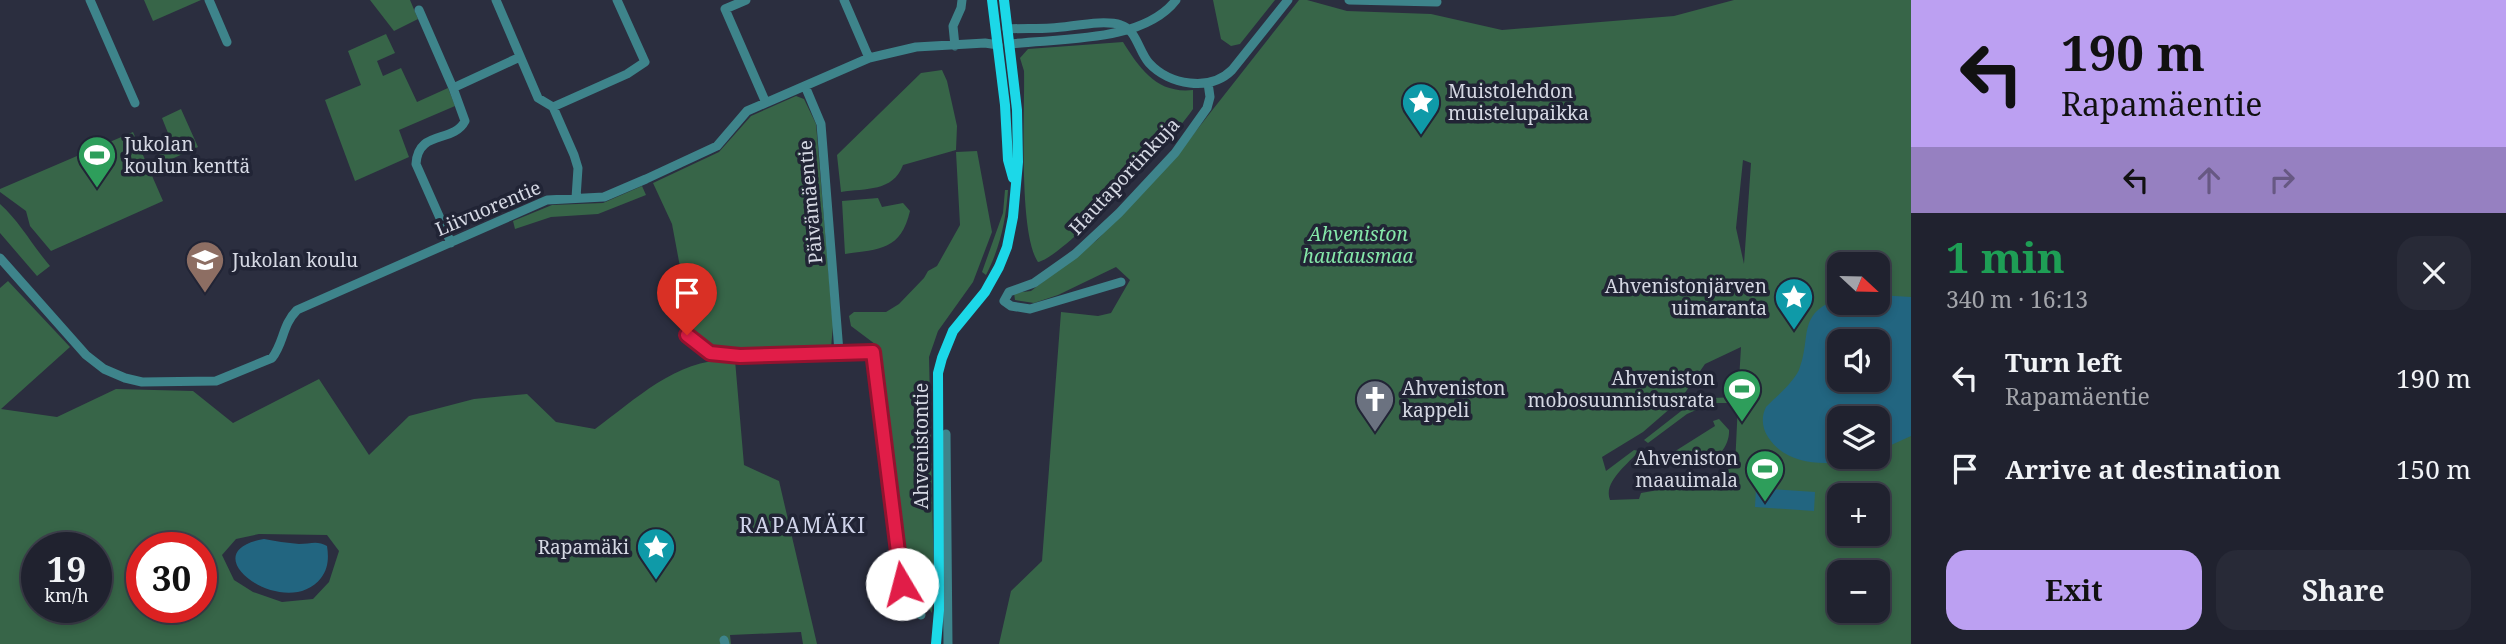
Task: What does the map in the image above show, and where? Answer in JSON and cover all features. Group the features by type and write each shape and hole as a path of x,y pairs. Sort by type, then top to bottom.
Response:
{"main road":[{"name":"Ahvenistontie","path":"936,644 939,610 938,373 953,331 985,292 1007,247 1013,217 1018,162 1017,110 1010,44 1002,30 992,0"},
{"name":"Ahvenistontie","path":"1004,0 998,45 1009,160 1015,184"},
{"path":"998,45 1010,44"}],"street":[{"path":"90,0 135,103"},
{"path":"209,0 227,42"},
{"path":"496,0 538,98 553,107 575,155 578,168 576,198"},
{"path":"553,107 627,75 645,62 617,0"},
{"path":"746,0 725,9 766,103"},
{"path":"844,0 869,58"},
{"path":"955,46 953,26 962,0"},
{"path":"1010,44 1131,30 1168,11 1176,0"},
{"path":"985,43 1002,30 1113,23 1131,30 1148,62 1164,75 1178,81 1208,83 1222,79 1232,70 1288,0"},
{"path":"1349,0 1437,2"},
{"path":"419,10 465,121 462,127 423,144 417,153 416,164 451,243"},
{"name":"Liivuorentie","path":"0,258 86,355 104,369 142,382 216,381 262,363 276,353 288,319 297,310 547,200 604,197 713,149 743,114 869,58 898,49 985,43 998,45"},
{"path":"453,88 520,57"},
{"name":"Hautaportinkuja","path":"1121,282 1030,309 1011,306 1004,301 1009,292 1034,283 1075,254 1119,213 1175,153 1207,108 1210,97 1208,83"},
{"name":"Päivämäentie","path":"805,86 821,124 839,352"},
{"path":"687,335 710,353 740,356 873,352 901,576 905,592 920,615"},
{"path":"946,434 948,644"}],"green space":[{"path":"144,0 201,0 153,21"},
{"path":"370,0 410,0 418,19 394,31"},
{"path":"1213,0 1275,0 1240,44 1231,46 1221,39"},
{"name":"Ahveniston hautausmaa","path":"1299,0 1347,11 1431,14 1502,30 1674,16 1734,0 1911,0 1911,644 999,644 1011,591 1042,561 1061,312 1098,316 1111,313 1130,280 1116,267 1058,295 1034,303 1015,300 1014,293 1031,291 1097,240 1177,155","holes":["1743,160 1751,163 1744,264 1736,228","1741,347 1738,397 1712,398 1712,403 1738,403 1735,466 1718,475 1714,487 1681,486 1641,493 1639,499 1610,500 1613,480 1639,451 1634,450 1606,471 1602,457 1643,432 1680,400 1705,364"]},
{"path":"386,34 395,53 377,61 383,76 401,68 417,102 448,88 455,106 399,130 409,157 355,181 325,100 361,85 348,51"},
{"path":"1123,42 1151,78 1169,88 1193,90 1193,109 1165,144 1094,219 1052,255 1038,262 1032,247 1025,199 1024,71 1020,58 1028,49"},
{"path":"942,70 957,126 956,150 903,165 893,180 878,187 841,192 837,155 921,73"},
{"path":"796,96 804,99 816,124 833,325 831,348 711,348 692,331 672,224 653,183 719,152 751,116"},
{"path":"181,109 198,147 163,163 155,145 170,138 162,118"},
{"name":"Jukolan koulun kenttä","path":"133,132 163,201 51,251 30,226 26,211 0,192 0,189"},
{"path":"977,151 992,232 973,282 938,331 929,357 934,580 932,613 913,585 906,567 879,347 851,326 849,316 854,312 886,312 899,304 928,271 937,266 960,225 956,152"},
{"path":"642,186 646,195 598,214 551,217 515,229 513,221 552,205 603,203"},
{"path":"1005,190 1008,190 1006,212 995,255 986,275 982,272 1003,213"},
{"path":"878,198 882,207 903,203 910,211 901,233 895,240 879,248 845,254 842,201"},
{"path":"0,204 14,218 50,266 37,276 0,233"},
{"path":"8,281 70,347 1,409 57,417 116,389 193,391 233,423 319,379 369,455 409,416 474,399 527,394 556,422 595,429 643,393 677,372 714,361 735,360 744,465 779,481 817,644 803,644 801,632 730,635 731,644 0,644 0,288","holes":["259,534 327,535 339,551 329,582 313,599 282,602 253,592 234,580 222,555 236,539"]},
{"path":"1707,399 1710,404 1687,414 1648,443 1644,440 1694,401"},
{"path":"1719,419 1729,430 1729,435 1722,451 1714,459 1692,463 1674,461 1669,455 1715,426 1713,421"}],"water":[{"path":"1890,296 1911,297 1911,436 1890,446 1890,406 1827,406 1827,463 1800,460 1788,455 1777,448 1763,426 1766,407 1799,370 1811,319 1827,304 1827,315 1890,315"},
{"path":"1756,488 1815,492 1814,511 1755,507"},
{"path":"264,539 327,546 327,563 323,575 305,590 286,593 267,589 250,580 239,569 236,557 243,546"}],"place":[{"name":"Muistolehdon muistelupaikka","path":"1421,136"},
{"name":"Jukolan koulun kenttä","path":"97,189"},
{"name":"Jukolan koulu","path":"205,294"},
{"name":"Ahvenistonjärven uimaranta","path":"1794,331"},
{"name":"Ahveniston mobosuunnistusrata","path":"1742,423"},
{"name":"Ahveniston kappeli","path":"1375,433"},
{"name":"Ahveniston maauimala","path":"1765,503"},
{"name":"Rapamäki","path":"656,581"}],"district":[{"name":"RAPAMÄKI","path":"803,525"}],"route":[{"path":"687,335 710,353 740,356 873,352 902,584"}]}
